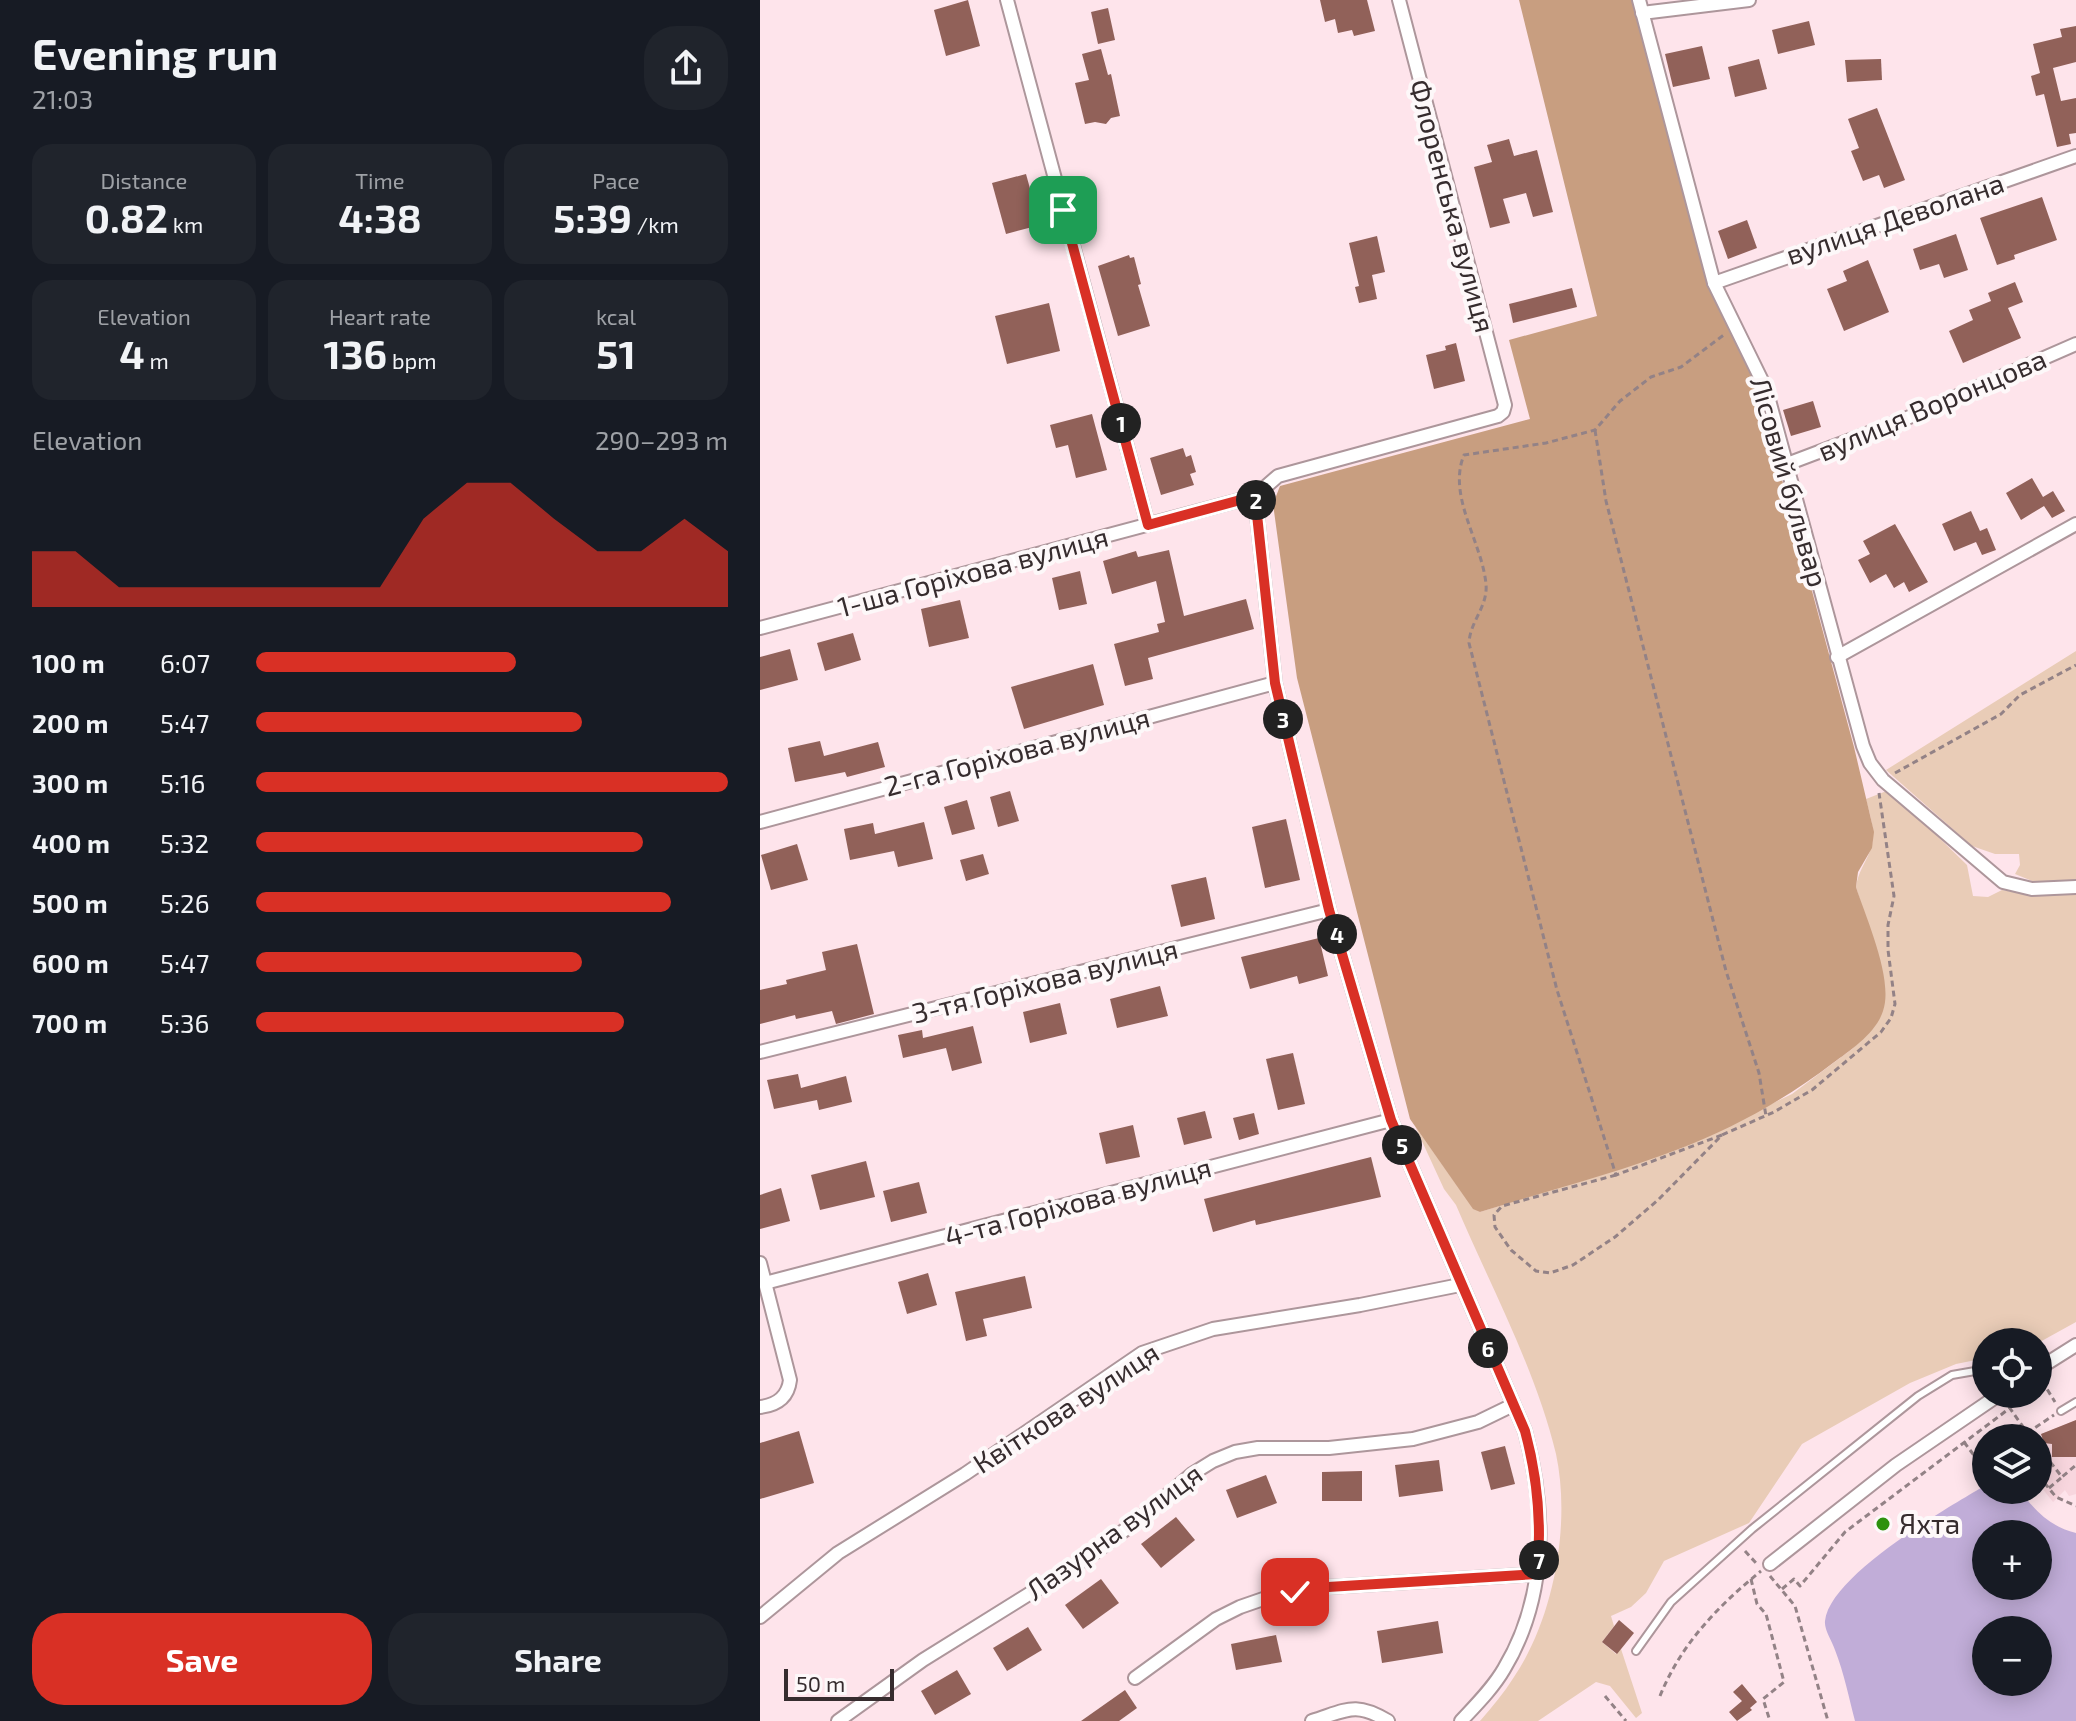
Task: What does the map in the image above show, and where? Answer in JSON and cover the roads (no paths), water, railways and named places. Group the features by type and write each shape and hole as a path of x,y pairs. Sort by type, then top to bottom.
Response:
{"street":[{"path":"1007,0 1148,525"},
{"name":"Флоренська вулиця","path":"1399,0 1505,405 1503,412"},
{"path":"1640,6 1749,0"},
{"name":"Лісовий бульвар","path":"1640,6 1714,283 1766,389 1837,657 1870,763 1883,780 2003,882 2032,889 2074,889"},
{"name":"вулиця Деволана","path":"1714,283 2076,156"},
{"name":"вулиця Воронцова","path":"1787,464 1898,422 2076,344"},
{"name":"1-ша Горіхова вулиця","path":"760,628 1255,496 1278,476 1498,416 1503,412"},
{"path":"1255,496 1275,683 1329,910 1391,1120 1525,1431 1538,1495 1540,1532 1537,1574 1527,1617 1503,1671 1461,1721"},
{"path":"1837,657 2076,524"},
{"name":"2-га Горіхова вулиця","path":"760,822 1275,683"},
{"name":"3-тя Горіхова вулиця","path":"760,1052 1329,910"},
{"name":"4-та Горіхова вулиця","path":"765,1283 1391,1120"},
{"path":"760,1263 790,1380 789,1389 778,1402 760,1407"},
{"name":"Квіткова вулиця","path":"760,1617 838,1553 965,1474 1142,1353 1213,1329 1460,1285"},
{"path":"2052,1362 2076,1345"},
{"name":"Лазурна вулиця","path":"838,1721 923,1660 1090,1556 1192,1474 1213,1461 1235,1452 1258,1448 1329,1448 1413,1439 1478,1422 1513,1405"},
{"path":"1770,1564 1896,1465 1979,1408"},
{"path":"1135,1678 1216,1619 1266,1598 1328,1587 1537,1574"},
{"path":"1312,1721 1352,1708 1362,1708 1388,1721"}],"lane":[{"path":"1636,1651 1671,1602 1752,1529 1938,1382 1952,1375 1972,1372"},
{"path":"2061,1411 2076,1402"}],"place":[{"name":"Яхта","path":"1883,1524"}]}
